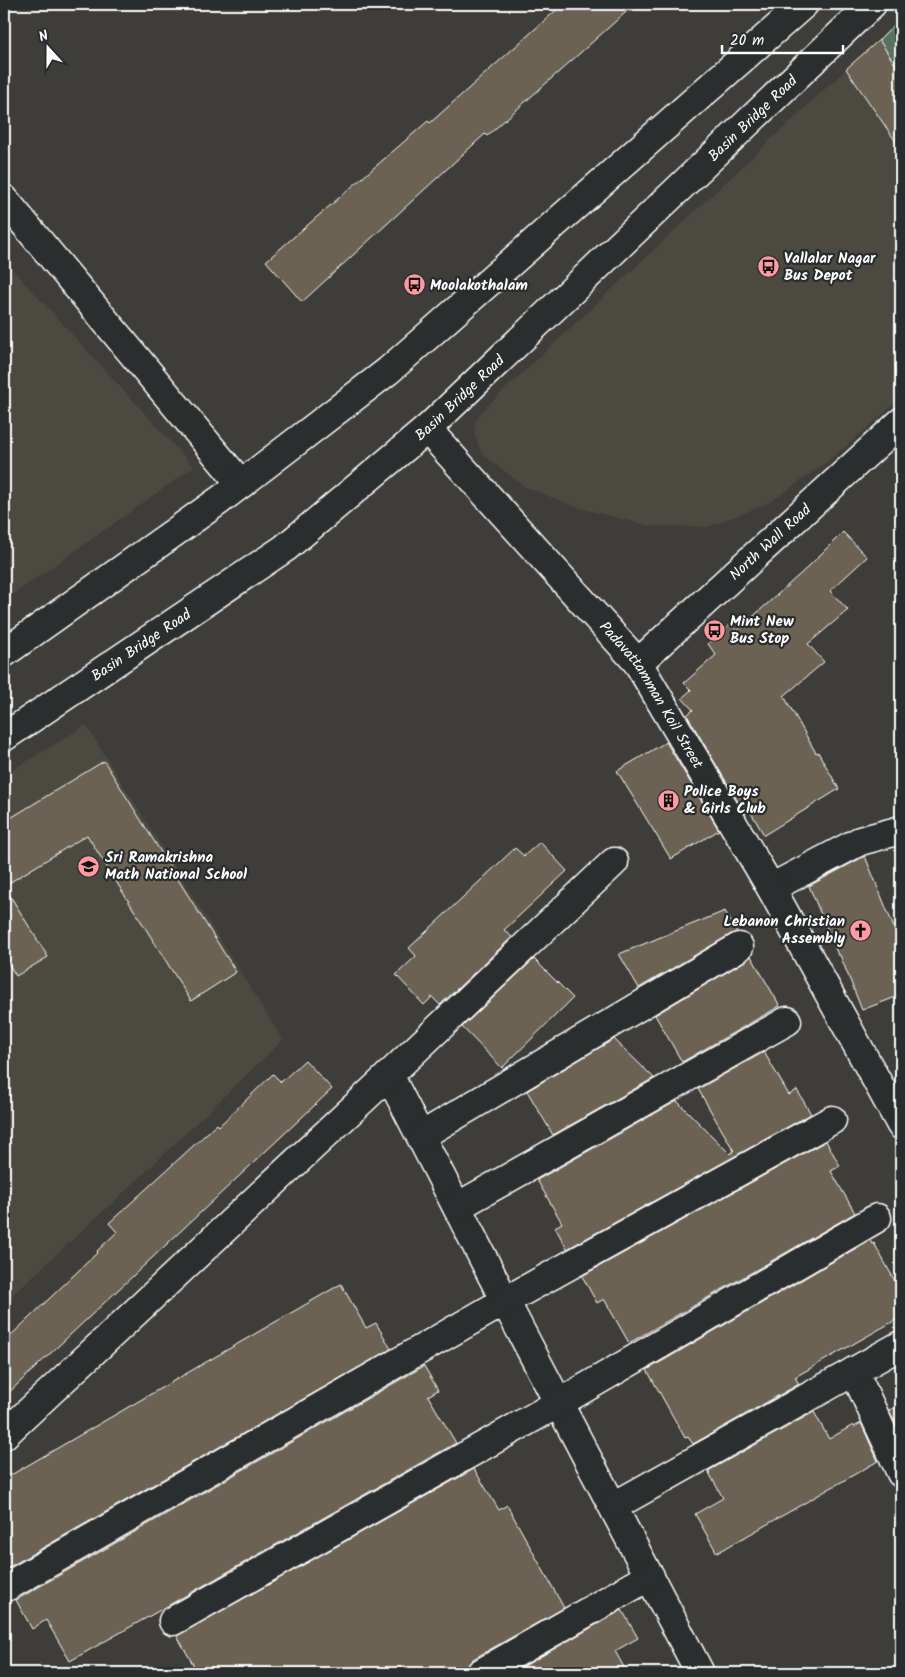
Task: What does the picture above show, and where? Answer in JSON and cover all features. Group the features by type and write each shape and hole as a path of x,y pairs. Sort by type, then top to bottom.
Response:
{"main road":[{"path":"4,654 241,484 388,371 804,4"},
{"name":"Basin Bridge Road","path":"4,737 285,548 427,429 872,4"},
{"path":"4,199 241,484"},
{"name":"North Wall Road","path":"638,663 901,422"},
{"name":"Padavattamman Koil Street","path":"427,429 638,663 771,888 901,1125"},
{"path":"771,888 860,841 901,830"},
{"path":"4,1436 614,862"},
{"path":"421,1136 739,947"},
{"path":"457,1207 787,1021"},
{"path":"389,1075 504,1301 614,1506 700,1673"},
{"path":"8,1586 504,1301 832,1120"},
{"path":"173,1621 559,1403 877,1218"},
{"path":"614,1506 901,1345"},
{"path":"854,1371 901,1473"},
{"path":"480,1673 650,1576"}],"shaded area":[{"name":"Vallalar Nagar Bus Depot","path":"846,69 901,149 901,398 835,456 771,502 708,527 649,526 579,508 525,487 482,454 475,437 475,422 481,412"},
{"path":"4,260 194,467 4,601"},
{"name":"Sri Ramakrishna Math National School","path":"86,725 283,1040 137,1180 4,1303 4,775"}],"green space":[{"path":"901,18 901,73 879,40"}],"building":[{"path":"563,4 635,4 487,136 485,134 302,302 266,261 428,121 430,123"},
{"path":"879,40 901,73 901,149 846,69"},
{"path":"843,532 867,557 830,591 848,610 808,644 824,662 784,696 839,789 764,835 750,811 745,814 687,715 693,710 682,698 691,690 684,683 716,655 708,644 731,624 737,631 808,567"},
{"name":"Police Boys & Girls Club","path":"666,742 719,830 671,859 617,771"},
{"path":"104,761 236,972 191,1001 87,835 4,886 4,822"},
{"path":"540,842 567,871 504,930 512,937 440,1005 432,997 424,1005 396,975 416,956 409,948 515,848 524,856"},
{"path":"865,856 901,945 901,995 862,1010 809,886"},
{"path":"4,886 48,957 16,976 4,956"},
{"path":"725,911 737,932 639,988 619,954"},
{"path":"751,956 780,1006 682,1062 655,1015"},
{"path":"534,959 573,998 502,1068 462,1027"},
{"path":"614,1039 654,1078 553,1135 527,1091"},
{"path":"764,1052 789,1095 797,1090 811,1114 567,1249 555,1227 562,1223 537,1180 677,1101 730,1154 734,1151 698,1089"},
{"path":"305,1060 332,1089 4,1397 4,1342 117,1232 109,1223 217,1124 219,1126 273,1074 281,1082"},
{"path":"826,1141 840,1166 831,1171 855,1213 629,1343 604,1299 597,1303 582,1276"},
{"path":"870,1240 872,1244 874,1243 901,1292 901,1317 795,1377 799,1384 693,1444 688,1437 685,1438 647,1370"},
{"path":"341,1284 366,1328 376,1323 391,1349 4,1570 4,1479"},
{"path":"424,1366 438,1390 428,1396 456,1443 70,1661 46,1620 32,1629 16,1600"},
{"path":"901,1405 901,1436 889,1410"},
{"path":"814,1412 829,1439 853,1425 854,1427 861,1423 878,1461 717,1553 695,1514 723,1498 708,1471"},
{"path":"474,1469 499,1510 507,1505 564,1608 473,1659 467,1666 465,1673 198,1673 177,1636"},
{"path":"622,1610 638,1638 615,1651 627,1673 512,1673"}],"place":[{"name":"Vallalar Nagar Bus Depot","path":"768,267"},
{"name":"Moolakothalam","path":"414,285"},
{"name":"Mint New Bus Stop","path":"714,630"},
{"name":"Police Boys & Girls Club","path":"668,800"},
{"name":"Sri Ramakrishna Math National School","path":"89,866"},
{"name":"Lebanon Christian Assembly","path":"861,930"}]}
